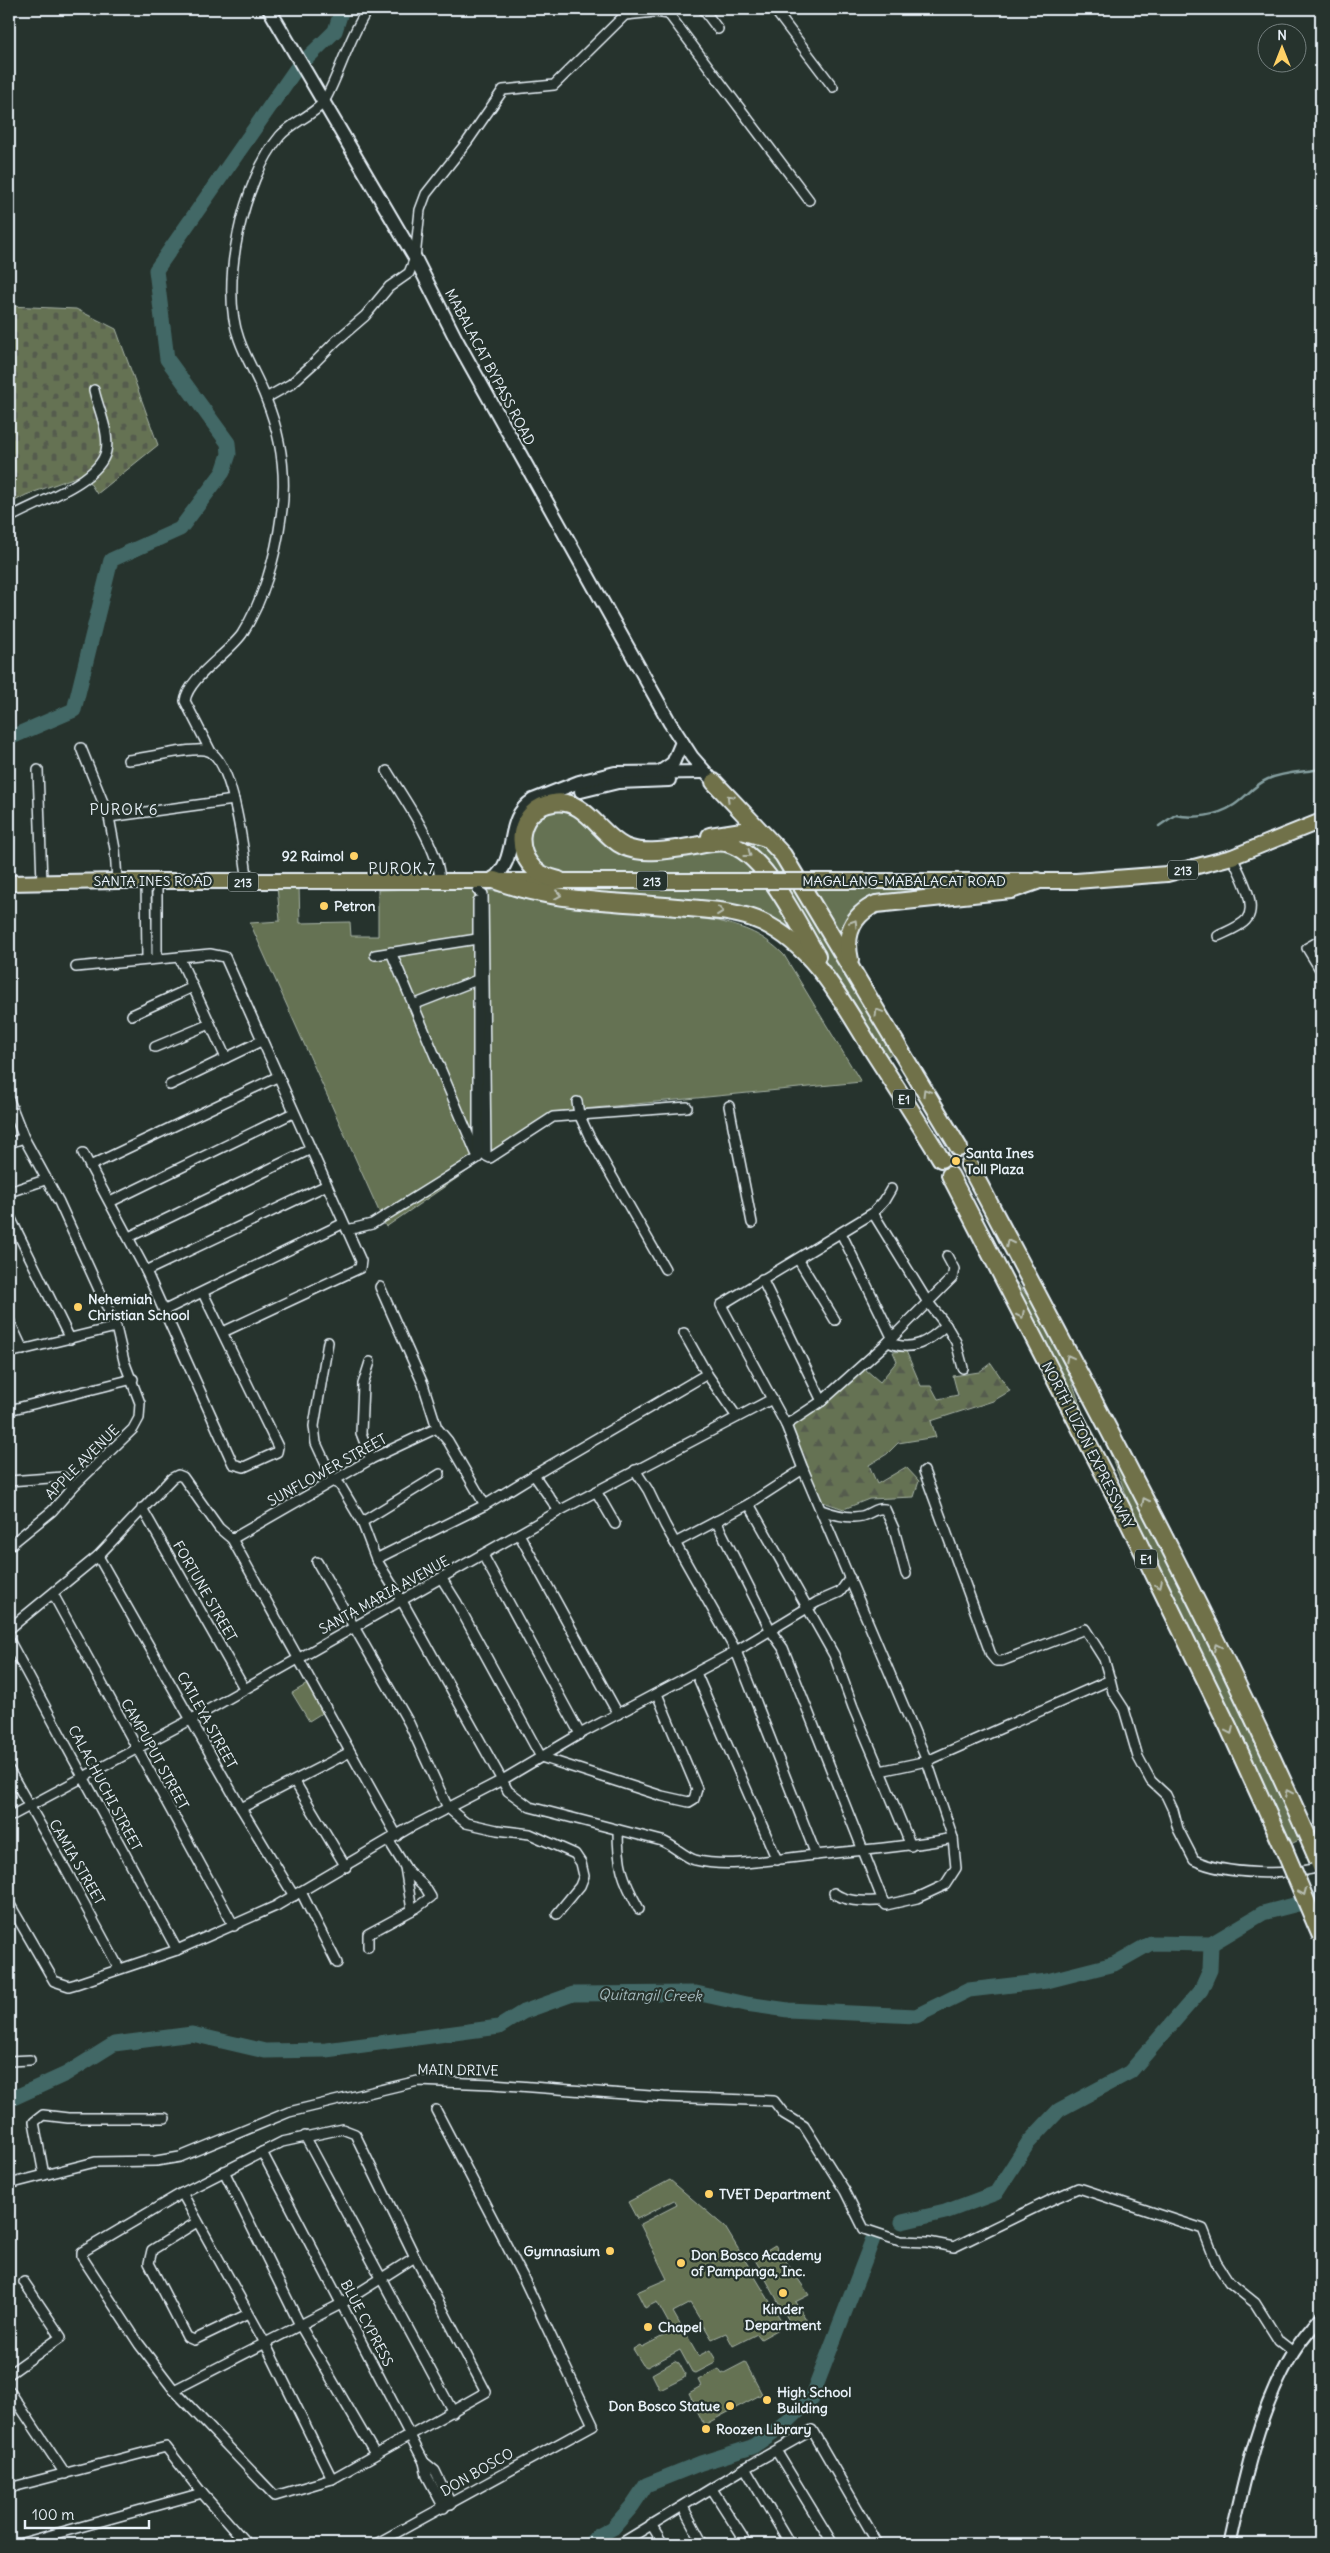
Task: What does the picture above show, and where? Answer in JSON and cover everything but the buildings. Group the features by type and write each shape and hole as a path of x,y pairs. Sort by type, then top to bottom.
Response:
{"highway":[{"path":"709,777 770,840 803,886 853,969"},
{"path":"548,794 565,794 582,799 622,834 637,842 664,842 742,831 756,833 770,840"},
{"path":"559,880 539,873 524,856 520,843 523,829 531,815 537,809 553,802 576,806 612,838 631,849 661,851 718,842 736,846 752,856 760,864 840,999"},
{"path":"853,969 848,943 850,930 855,919 870,907 887,901 1011,890 1037,881"},
{"path":"486,883 562,896 725,912 748,917 776,929 799,947 811,959 840,999"},
{"name":"E1","path":"853,969 959,1148"},
{"name":"E1","path":"840,999 941,1159"},
{"name":"NORTH LUZON EXPRESSWAY","path":"969,1165 1143,1498 1247,1707 1321,1867"},
{"name":"NORTH LUZON EXPRESSWAY","path":"950,1175 1123,1512 1228,1726 1321,1936"}],"main road":[{"name":"MABALACAT BYPASS ROAD","path":"271,12 415,258 457,341 626,646 682,742 709,777"},
{"path":"660,772 673,763 682,742"},
{"path":"486,883 500,874 507,863 513,830 521,810 533,800 607,775 660,772 709,777"},
{"path":"581,791 628,781 709,777"},
{"name":"MAGALANG-MABALACAT ROAD","path":"486,883 559,880 1076,881 1166,874 1232,857 1321,821"},
{"name":"SANTA INES ROAD","path":"9,883 440,880 486,883"}],"street":[{"path":"248,882 234,800 226,773 211,752 185,701 186,694 196,680 228,651 242,632 262,593 274,554 281,517 283,472 274,418 242,346 233,315 231,284 235,248 248,199 266,158 278,138 321,97 348,42 368,9"},
{"path":"703,9 718,29"},
{"path":"774,9 833,87"},
{"path":"266,398 291,384 365,316 389,287 408,273 415,258 420,210 426,194 467,142 503,90 554,85 628,12 667,11 809,200"},
{"path":"9,518 75,484 92,472 101,461 106,451 106,439 94,390"},
{"path":"81,748 109,816 115,849 117,881"},
{"path":"128,760 198,750 211,752"},
{"path":"38,770 42,882"},
{"path":"387,771 433,855 439,870 440,880"},
{"path":"109,816 234,800"},
{"path":"1218,936 1246,920 1251,908 1246,889 1232,857"},
{"path":"152,881 157,911 157,958"},
{"path":"147,959 147,911 152,881"},
{"path":"478,1158 477,939 486,883"},
{"path":"486,883 483,894 486,1156 490,1158 554,1118 579,1114 687,1107"},
{"path":"147,911 157,911"},
{"path":"147,934 157,934"},
{"path":"375,955 477,939"},
{"path":"1321,940 1307,948 1321,971"},
{"path":"391,952 478,1158"},
{"path":"76,967 210,954 225,957 325,1186 361,1261 360,1268 223,1332"},
{"path":"179,957 226,1058"},
{"path":"413,1005 477,980"},
{"path":"132,1015 194,987"},
{"path":"155,1047 210,1024"},
{"path":"170,1085 261,1041"},
{"path":"90,1166 277,1077"},
{"name":"APPLE AVENUE","path":"9,1100 24,1138 45,1180 59,1202 116,1327 124,1361 133,1379 140,1403 137,1424 73,1487 52,1511 9,1546"},
{"path":"577,1102 579,1114 665,1269"},
{"path":"729,1106 752,1223"},
{"path":"110,1202 293,1113"},
{"path":"9,1143 24,1138"},
{"path":"129,1236 310,1150"},
{"path":"83,1153 129,1236 165,1310 233,1464 244,1467 277,1452 278,1447 203,1293"},
{"path":"165,1310 344,1227 372,1224 478,1158"},
{"path":"9,1192 45,1180"},
{"path":"146,1271 325,1186"},
{"path":"716,1521 771,1631 783,1648 883,1901 886,1905 917,1898 945,1885 956,1868 953,1838 926,1761 850,1578 802,1469 786,1425 721,1305 872,1213 884,1201 891,1189"},
{"path":"872,1213 927,1302 946,1325 956,1342 963,1368"},
{"path":"9,1215 70,1339"},
{"path":"840,1233 890,1340 901,1347 912,1347 924,1343 946,1325"},
{"path":"786,1425 822,1401 890,1340 954,1274 947,1256"},
{"path":"798,1259 835,1320"},
{"path":"762,1279 822,1401"},
{"path":"380,1287 423,1384 437,1428 448,1440 485,1505"},
{"path":"9,1320 23,1350"},
{"path":"9,1353 116,1327"},
{"path":"684,1333 708,1374 737,1417"},
{"path":"328,1342 314,1426 316,1443 334,1482 340,1485 362,1522 376,1559 504,1779 508,1790 530,1806 674,1845 693,1860 731,1862 777,1860 863,1852 953,1838"},
{"path":"370,1362 363,1384 361,1433 371,1459"},
{"path":"376,1559 485,1505 708,1374"},
{"path":"9,1410 133,1379"},
{"name":"SANTA MARIA AVENUE","path":"9,1817 192,1719 596,1491 772,1399"},
{"name":"SUNFLOWER STREET","path":"232,1539 371,1459 437,1428"},
{"path":"675,1542 749,1504 802,1469"},
{"path":"635,1470 736,1651 816,1855"},
{"path":"924,1471 991,1655 996,1661 1002,1660 1085,1629 1104,1659 1113,1692 1124,1709 1138,1757 1151,1781 1166,1796 1173,1810 1178,1829 1194,1860 1220,1867 1274,1872 1305,1871 1321,1867"},
{"path":"362,1522 440,1474"},
{"path":"9,1629 98,1556 142,1508 178,1475 183,1477 219,1528 232,1539 350,1752 393,1838 404,1866 412,1910"},
{"path":"534,1475 560,1511"},
{"path":"9,1481 63,1477 73,1487"},
{"path":"596,1491 615,1524"},
{"path":"749,1504 834,1655 853,1707 911,1846"},
{"name":"FORTUNE STREET","path":"142,1508 244,1688"},
{"path":"821,1510 832,1514 853,1517 862,1516 880,1508 885,1509 894,1529 906,1574"},
{"path":"519,1534 618,1714"},
{"path":"483,1555 580,1734"},
{"name":"CATLEYA STREET","path":"98,1556 241,1808 298,1894 337,1963"},
{"path":"317,1562 409,1723 448,1808 466,1822 497,1830 530,1834 575,1854 581,1863 584,1876 580,1886 557,1914"},
{"path":"9,1903 54,1981 64,1985 76,1984 177,1950 234,1926 298,1894 393,1838 504,1779 580,1734 696,1673 840,1592 850,1578"},
{"path":"442,1579 541,1757 662,1796 690,1802 694,1799 697,1789 657,1694"},
{"path":"840,1592 858,1598"},
{"name":"CAMPUPUT STREET","path":"53,1594 234,1926"},
{"name":"CALACHUCHI STREET","path":"9,1640 177,1950"},
{"path":"696,1673 777,1860"},
{"path":"880,1771 926,1761 1110,1680"},
{"path":"241,1808 295,1782 350,1752"},
{"name":"CAMIA STREET","path":"9,1770 119,1968"},
{"path":"295,1782 346,1867"},
{"path":"618,1830 618,1855 624,1881 639,1908"},
{"path":"368,1947 368,1934 412,1910 431,1896 425,1887 404,1866"},
{"path":"834,1893 840,1898 848,1900 883,1901"},
{"path":"9,2061 30,2060"},
{"name":"MAIN DRIVE","path":"9,2184 95,2162 156,2161 180,2157 289,2112 418,2081 502,2085 686,2099 774,2101 784,2114 804,2126 845,2191 864,2229 900,2241 928,2242 954,2247 1078,2188 1196,2226 1206,2233 1216,2262 1228,2282 1255,2303 1279,2341 1294,2352"},
{"name":"DON BOSCO","path":"376,2544 448,2506 522,2462 593,2425 522,2275 436,2110"},
{"path":"44,2175 34,2122 43,2115 68,2118 165,2118"},
{"path":"342,2129 355,2134 415,2257 485,2388 484,2395 332,2479 275,2496 174,2390 139,2344 82,2257 82,2252 182,2192 262,2152 282,2142 305,2136 342,2129"},
{"path":"305,2136 453,2412"},
{"name":"BLUE CYPRESS","path":"262,2152 424,2462 427,2476 448,2506"},
{"path":"224,2172 300,2325 375,2454"},
{"path":"182,2192 265,2343 332,2479"},
{"path":"197,2222 152,2250 149,2257 149,2262 188,2337 194,2340 248,2314"},
{"path":"174,2390 341,2304 382,2280 415,2257"},
{"path":"9,2374 61,2337 24,2282"},
{"path":"1230,2544 1254,2447 1275,2387 1294,2352 1321,2316"},
{"path":"9,2390 65,2474"},
{"path":"621,2544 650,2524 683,2507 745,2468 777,2452 812,2430 876,2544"},
{"path":"9,2488 166,2447 202,2493 245,2542"},
{"path":"777,2452 833,2544"},
{"path":"745,2468 790,2544"},
{"path":"712,2488 747,2544"},
{"path":"19,2544 202,2493"},
{"path":"683,2507 703,2544"},
{"path":"650,2524 663,2544"},
{"path":"222,2544 245,2542"}],"green space":[{"path":"9,306 76,309 116,329 158,445 97,494 84,474 26,495 9,504"},
{"path":"566,808 612,844 732,849 763,877 556,874 539,868 525,840 539,812"},
{"path":"733,834 767,845 884,1031 892,1053 888,1056 862,1027 752,847"},
{"path":"277,886 299,886 300,923 350,922 351,936 378,936 378,890 471,888 718,921 737,926 761,937 784,955 861,1082 553,1112 386,1227 250,923 280,921"},
{"path":"529,887 769,889 806,949 775,926"},
{"path":"814,889 936,890 901,897 841,934"},
{"path":"1011,1276 1036,1308 1047,1326 1065,1364 1086,1422 1081,1423 1019,1308"},
{"path":"906,1351 921,1386 931,1386 938,1399 958,1395 953,1376 979,1372 991,1363 1010,1391 993,1401 931,1421 936,1437 898,1443 887,1454 869,1465 877,1484 906,1467 919,1481 914,1497 869,1499 844,1509 817,1500 790,1429 865,1369 880,1382 897,1361 893,1352"},
{"path":"1108,1448 1135,1496 1210,1642 1256,1740 1299,1840 1287,1846 1143,1538"},
{"path":"309,1683 325,1711 309,1721 292,1693"},
{"path":"670,2180 725,2227 781,2320 779,2329 761,2339 757,2334 733,2346 726,2333 712,2339 690,2303 673,2312 698,2356 710,2350 716,2360 715,2363 696,2373 692,2372 680,2350 647,2367 643,2365 633,2349 640,2345 642,2347 673,2331 657,2302 645,2308 637,2292 667,2279 640,2224 677,2205 674,2200 637,2219 628,2202"},
{"path":"775,2245 809,2295 795,2302 808,2322 794,2330 754,2258"},
{"path":"675,2361 679,2363 685,2374 684,2378 660,2390 652,2374"},
{"path":"745,2362 762,2394 704,2425 689,2393 701,2386 698,2380 719,2369 722,2374"}],"waterway":[{"path":"9,738 74,710 111,560 180,529 223,472 229,454 228,443 167,359 156,270 296,69 335,31 342,9"},
{"path":"1159,826 1175,815 1190,817 1213,814 1227,809 1258,784 1268,779 1321,769"},
{"name":"Quitangil Creek","path":"9,2100 66,2074 114,2044 192,2034 265,2051 326,2050 499,2027 523,2012 573,1994 696,1993 746,2004 788,2010 916,2016 969,1990 1047,1981 1114,1964 1151,1943 1211,1944 1263,1913 1321,1898"},
{"path":"902,2222 945,2212 996,2193 1028,2143 1059,2110 1130,2072 1201,1990 1210,1970 1211,1944"},
{"path":"591,2544 598,2536 613,2528 632,2506 646,2485 701,2463 752,2447 785,2424 811,2399 874,2236"}],"place":[{"name":"92 Raimol","path":"354,856"},
{"name":"Petron","path":"324,906"},
{"name":"Santa Ines Toll Plaza","path":"956,1161"},
{"name":"Nehemiah Christian School","path":"78,1307"},
{"name":"TVET Department","path":"709,2194"},
{"name":"Gymnasium","path":"610,2251"},
{"name":"Don Bosco Academy of Pampanga, Inc.","path":"681,2263"},
{"name":"Kinder Department","path":"783,2293"},
{"name":"Chapel","path":"648,2327"},
{"name":"High School Building","path":"767,2400"},
{"name":"Don Bosco Statue","path":"730,2406"},
{"name":"Roozen Library","path":"706,2429"}],"district":[{"name":"PUROK 6","path":"124,809"},
{"name":"PUROK 7","path":"402,868"}]}
